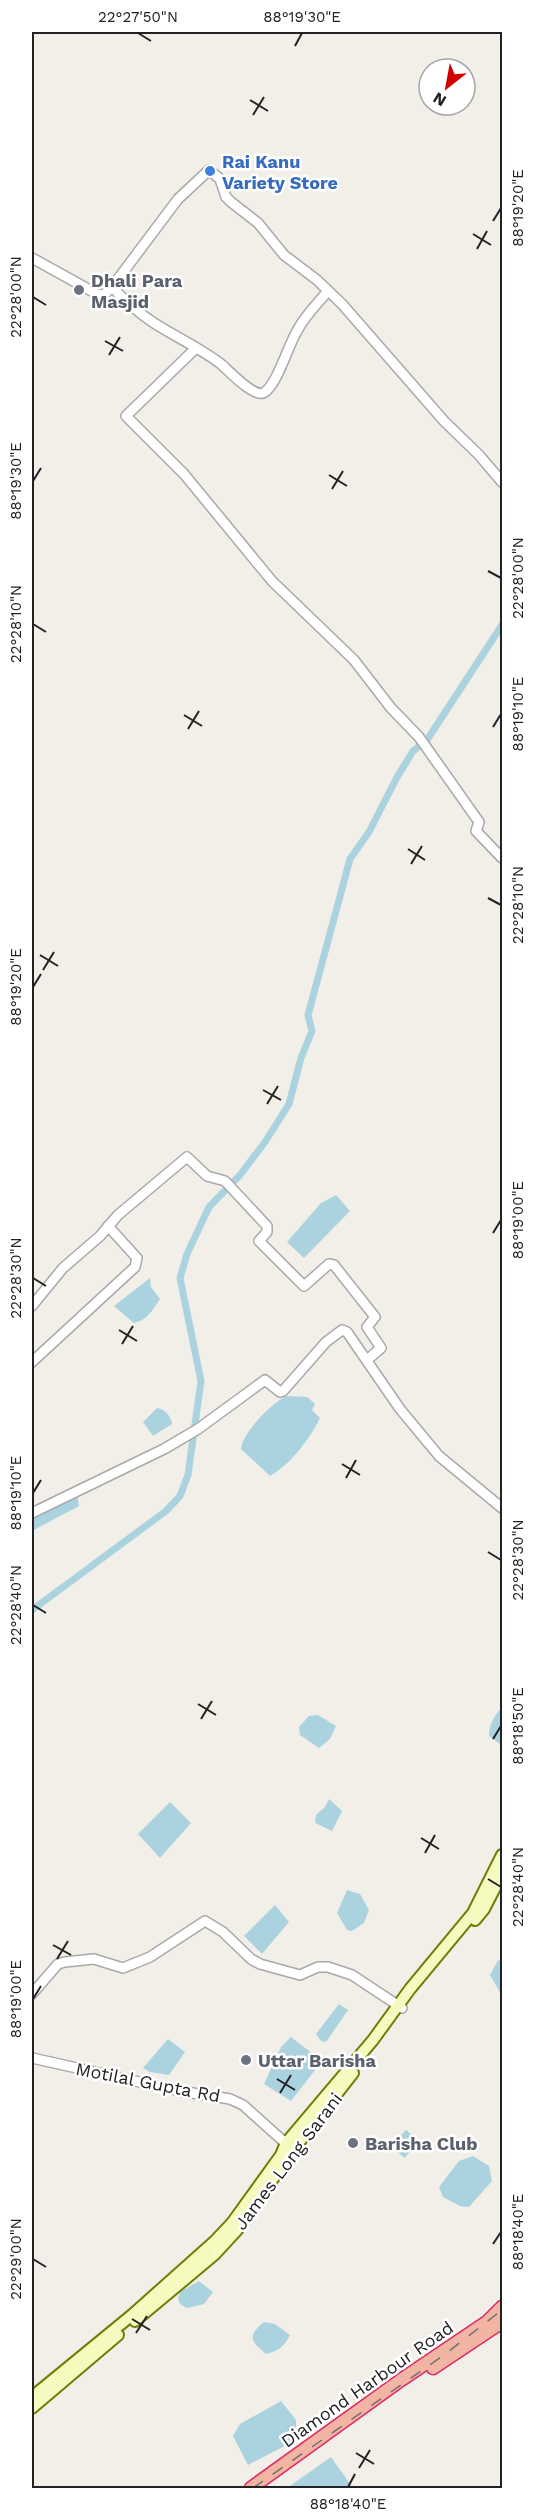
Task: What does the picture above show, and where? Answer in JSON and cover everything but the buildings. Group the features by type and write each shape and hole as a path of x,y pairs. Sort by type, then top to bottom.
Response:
{"highway":[{"name":"Diamond Harbour Road","path":"263,2488 406,2385 488,2322 502,2307"},
{"name":"Diamond Harbour Road","path":"251,2488 442,2357 502,2322"}],"main road":[{"path":"400,2007 473,1914 502,1855"},
{"name":"James Long Sarani","path":"32,2408 214,2255 237,2230 260,2201 289,2147 400,2007 484,1909 502,1874"},
{"path":"32,2397 132,2315 215,2241 232,2223 289,2147"}],"street":[{"path":"32,258 97,294 105,295 178,199 209,170 219,179 226,197 258,224 285,255 312,275 328,291 444,421 479,454 502,482"},
{"path":"112,287 147,318 219,363 245,386 262,394 267,392 297,329 328,291"},
{"path":"196,348 126,416 184,474 272,581 354,660 424,744 479,822 476,831 502,858"},
{"path":"32,1306 63,1268 100,1236 117,1215 185,1157 192,1160 207,1176 228,1184 267,1226 267,1232 259,1241 304,1286 331,1263 375,1317 367,1327 381,1348 367,1360"},
{"path":"32,1362 135,1267 137,1258 108,1226"},
{"path":"32,1513 136,1463 194,1431 265,1380 280,1392 283,1391 326,1342 342,1330 367,1360 400,1409 440,1456 502,1508"},
{"path":"32,1994 58,1964 88,1959 123,1968 150,1957 205,1921 223,1932 251,1959 260,1964 300,1975 318,1967 328,1967 352,1975 400,2007"},
{"name":"Motilal Gupta Rd","path":"32,2058 180,2091 230,2099 243,2106 289,2147"}],"water":[{"path":"336,1195 350,1211 304,1258 287,1242 321,1203"},
{"path":"150,1278 151,1287 160,1299 146,1317 134,1323 114,1306"},
{"path":"286,1396 307,1397 315,1404 312,1410 320,1418 299,1451 270,1476 241,1449 247,1435 259,1419"},
{"path":"157,1408 167,1413 172,1424 153,1436 143,1422"},
{"path":"77,1492 79,1506 32,1531 32,1516"},
{"path":"502,1707 501,1745 489,1736 493,1720"},
{"path":"318,1715 336,1726 330,1739 319,1748 300,1735 299,1727 309,1716"},
{"path":"329,1799 342,1811 332,1831 315,1823 316,1815 325,1807"},
{"path":"170,1802 191,1823 160,1858 138,1834"},
{"path":"347,1890 360,1894 369,1910 364,1923 352,1931 347,1930 337,1913"},
{"path":"275,1905 289,1922 262,1954 244,1936"},
{"path":"498,1960 502,1962 502,1996 490,1975"},
{"path":"339,2004 348,2010 326,2042 321,2041 316,2034"},
{"path":"291,2037 322,2061 291,2101 264,2084 281,2047"},
{"path":"168,2039 185,2052 169,2075 150,2072 143,2068"},
{"path":"406,2130 418,2140 405,2158 390,2147"},
{"path":"473,2156 489,2166 492,2181 469,2207 460,2206 443,2197 439,2187 459,2161"},
{"path":"199,2281 213,2292 204,2304 187,2308 180,2304 178,2298 180,2292"},
{"path":"264,2322 275,2324 290,2335 280,2348 266,2354 253,2338 255,2331"},
{"path":"281,2401 296,2420 296,2440 248,2465 233,2436 240,2424"},
{"path":"331,2457 353,2488 287,2488"}],"waterway":[{"path":"32,1610 166,1511 180,1496 188,1475 201,1381 180,1278 187,1254 209,1207 240,1175 265,1142 289,1104 301,1058 312,1031 308,1015 350,859 369,832 413,751 427,740 502,625"}],"railway":[{"path":"253,2488 444,2355 502,2310"}],"place":[{"name":"Rai Kanu Variety Store","path":"210,171"},
{"name":"Dhali Para Masjid","path":"79,290"},
{"name":"Uttar Barisha","path":"246,2060"},
{"name":"Barisha Club","path":"353,2143"}]}
